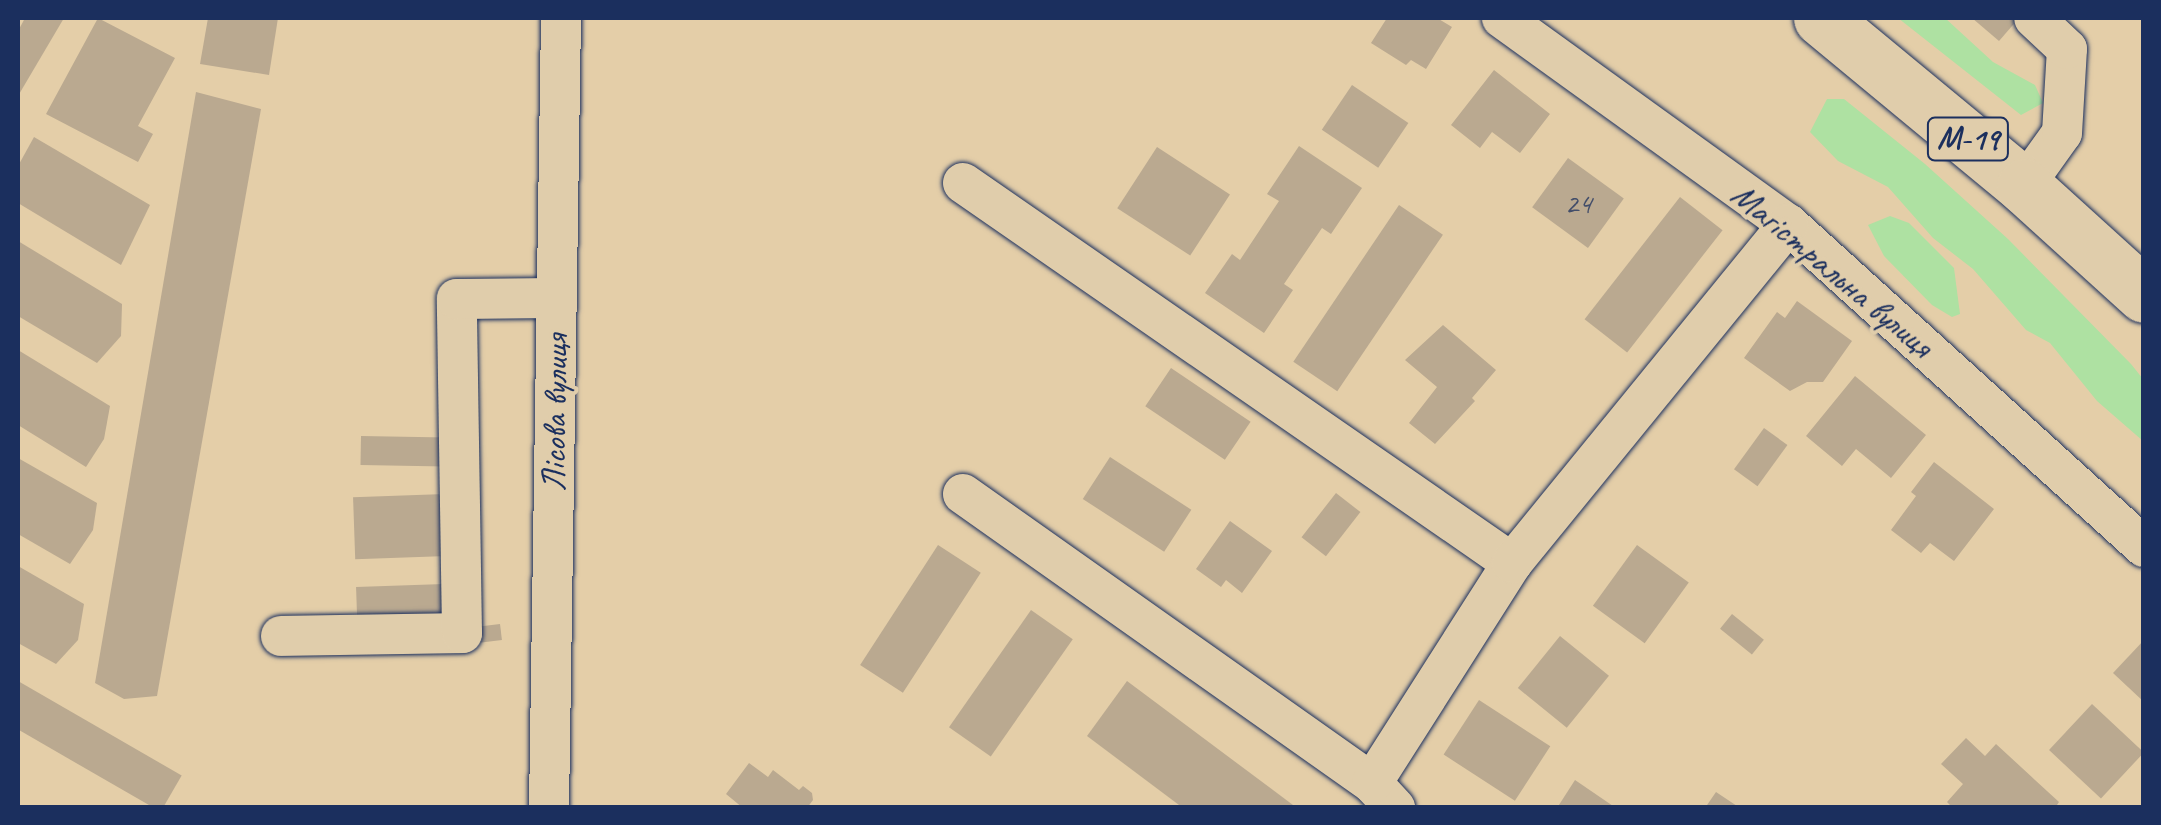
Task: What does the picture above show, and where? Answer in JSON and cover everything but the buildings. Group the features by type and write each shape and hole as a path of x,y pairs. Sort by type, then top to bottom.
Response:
{"highway":[{"name":"М-19","path":"1821,18 2024,186 2144,295"}],"street":[{"name":"Лісова вулиця","path":"549,808 561,18"},
{"name":"Магістральна вулиця","path":"1502,18 1788,224 2144,547"},
{"path":"2024,186 2062,133 2067,50 2034,18"},
{"path":"963,183 1512,563"},
{"path":"963,494 1384,795 1512,563 1788,224"},
{"path":"281,636 462,633 457,300 557,298"}],"green space":[{"path":"1898,18 1945,18 1993,62 2035,85 2043,103 2021,115"},
{"path":"1827,99 1844,99 1925,164 2008,239 2131,364 2143,379 2143,441 2097,401 2050,343 2026,330 1973,269 1933,238 1888,187 1838,161 1810,132"},
{"path":"1890,216 1909,223 1954,268 1960,314 1952,317 1932,305 1884,256 1868,225"}]}
